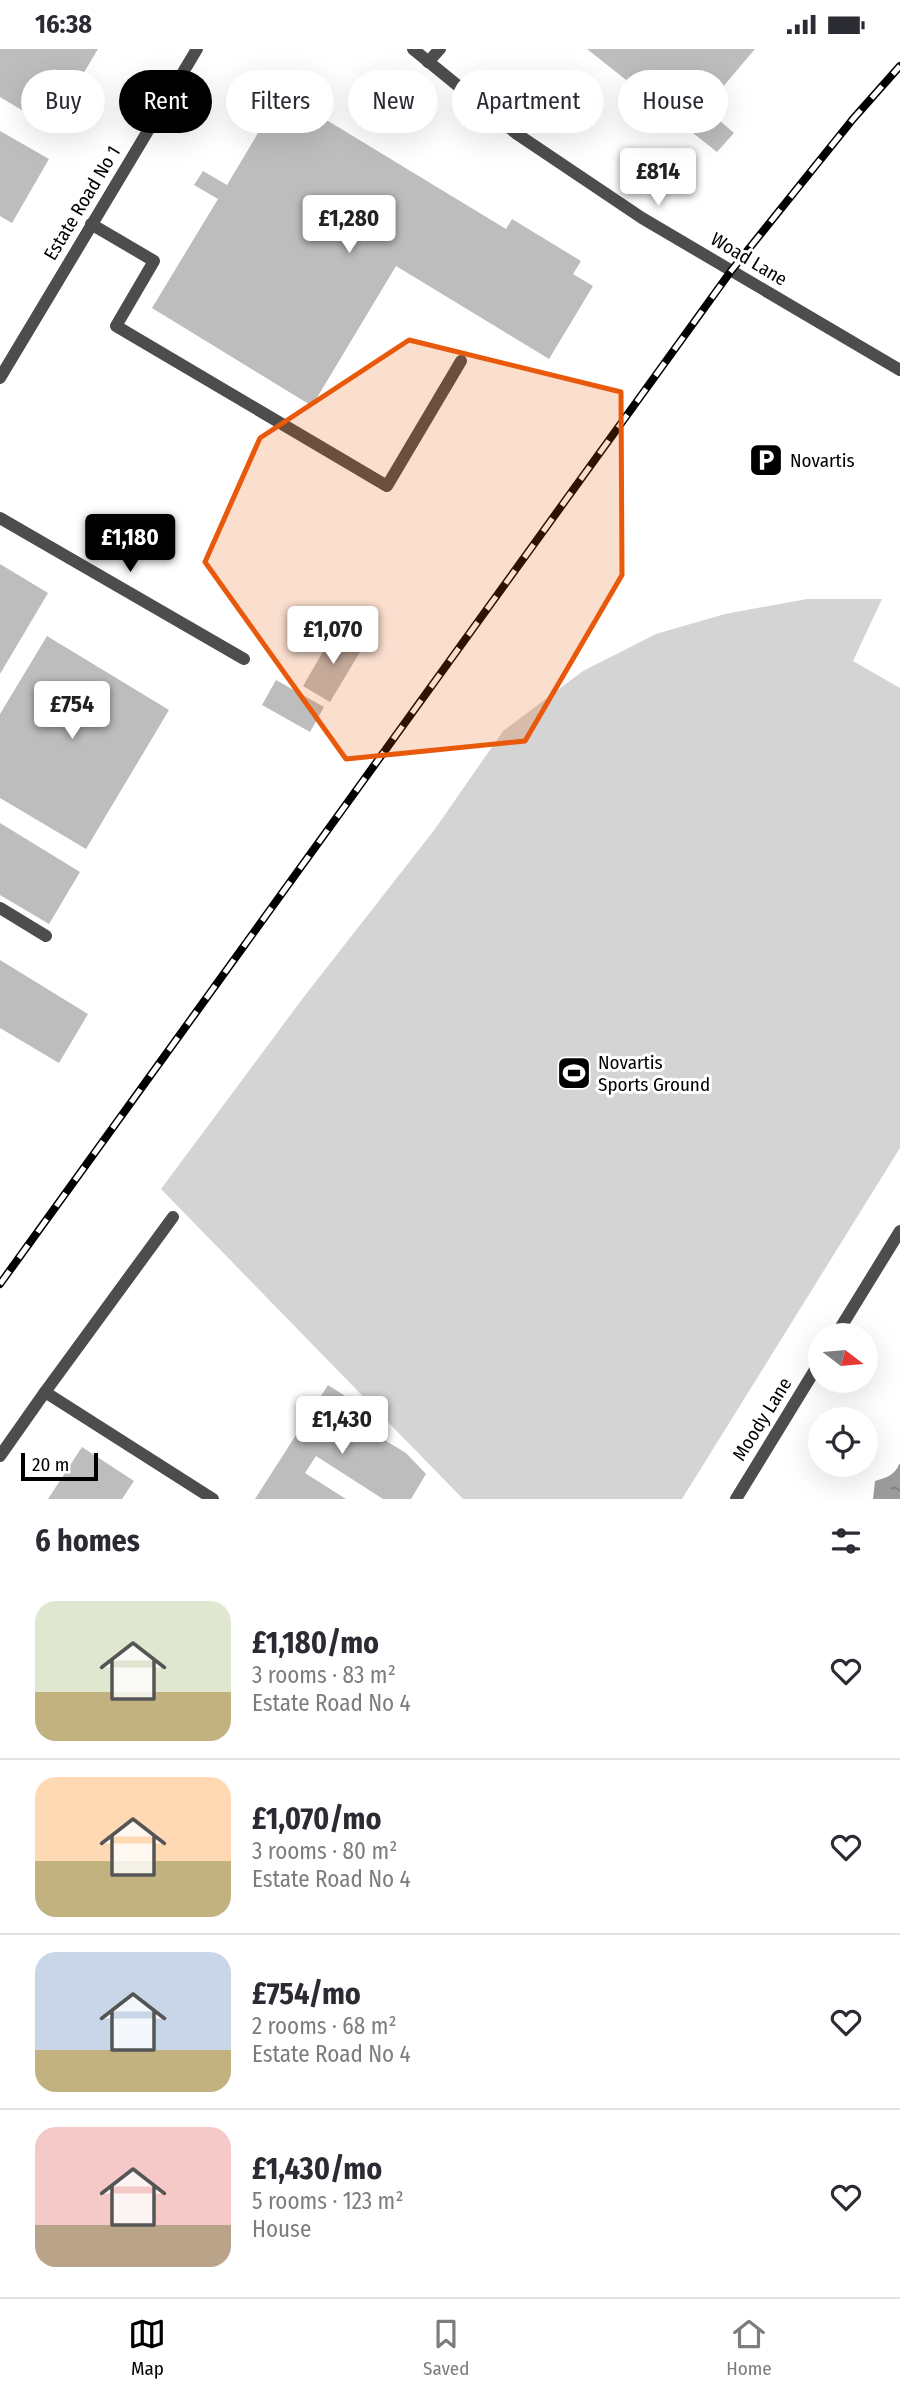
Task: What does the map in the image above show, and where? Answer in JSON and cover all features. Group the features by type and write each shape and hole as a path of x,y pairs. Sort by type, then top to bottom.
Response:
{"street":[{"name":"Estate Road No 1","path":"0,378 197,49"},
{"name":"Woad Lane","path":"413,49 517,134 642,218 900,370"},
{"path":"428,62 440,49"},
{"path":"91,224 154,261 116,326 387,487 461,361"},
{"path":"0,518 244,659"},
{"path":"0,908 46,936"},
{"path":"0,1456 173,1217"},
{"path":"843,1323 900,1231"},
{"name":"Moody Lane","path":"736,1499 808,1381"},
{"path":"45,1392 213,1499"}],"highlighted area":[{"path":"409,340 621,392 622,575 525,741 346,759 205,562 260,438"}],"shaded area":[{"name":"Novartis Sports Ground","path":"807,599 882,599 853,661 900,688 900,1148 682,1499 463,1499 161,1189 303,998 435,829 503,731 583,671 656,634 725,614"}],"water":[{"path":"900,1463 900,1499 873,1499 875,1481 890,1475"}],"building":[{"path":"0,49 98,49 85,70 21,70 21,110 0,97"},
{"path":"587,49 755,49 728,81 728,70 618,70 618,74"},
{"path":"334,125 506,229 512,219 581,261 573,274 593,286 549,359 396,266 312,406 152,308 218,199 194,185 203,171 227,185 258,133 334,133"},
{"path":"728,128 734,133 717,152 693,133 728,133"},
{"path":"0,131 49,159 12,223 0,216"},
{"path":"0,564 48,593 0,674"},
{"path":"335,631 363,647 330,702 303,686"},
{"path":"47,636 169,710 86,849 0,798 0,714"},
{"path":"276,680 324,707 310,732 262,705"},
{"path":"0,823 80,872 49,924 0,895"},
{"path":"0,960 88,1014 59,1063 0,1028"},
{"path":"328,1385 367,1410 358,1424 406,1453 426,1474 411,1499 383,1499 316,1456 305,1473 346,1499 255,1499"},
{"path":"82,1447 134,1481 122,1499 48,1499"}],"railway":[{"path":"0,1284 731,271 853,119 900,66"}],"place":[{"name":"Novartis","path":"766,460"},
{"name":"Novartis Sports Ground","path":"574,1073"}]}
